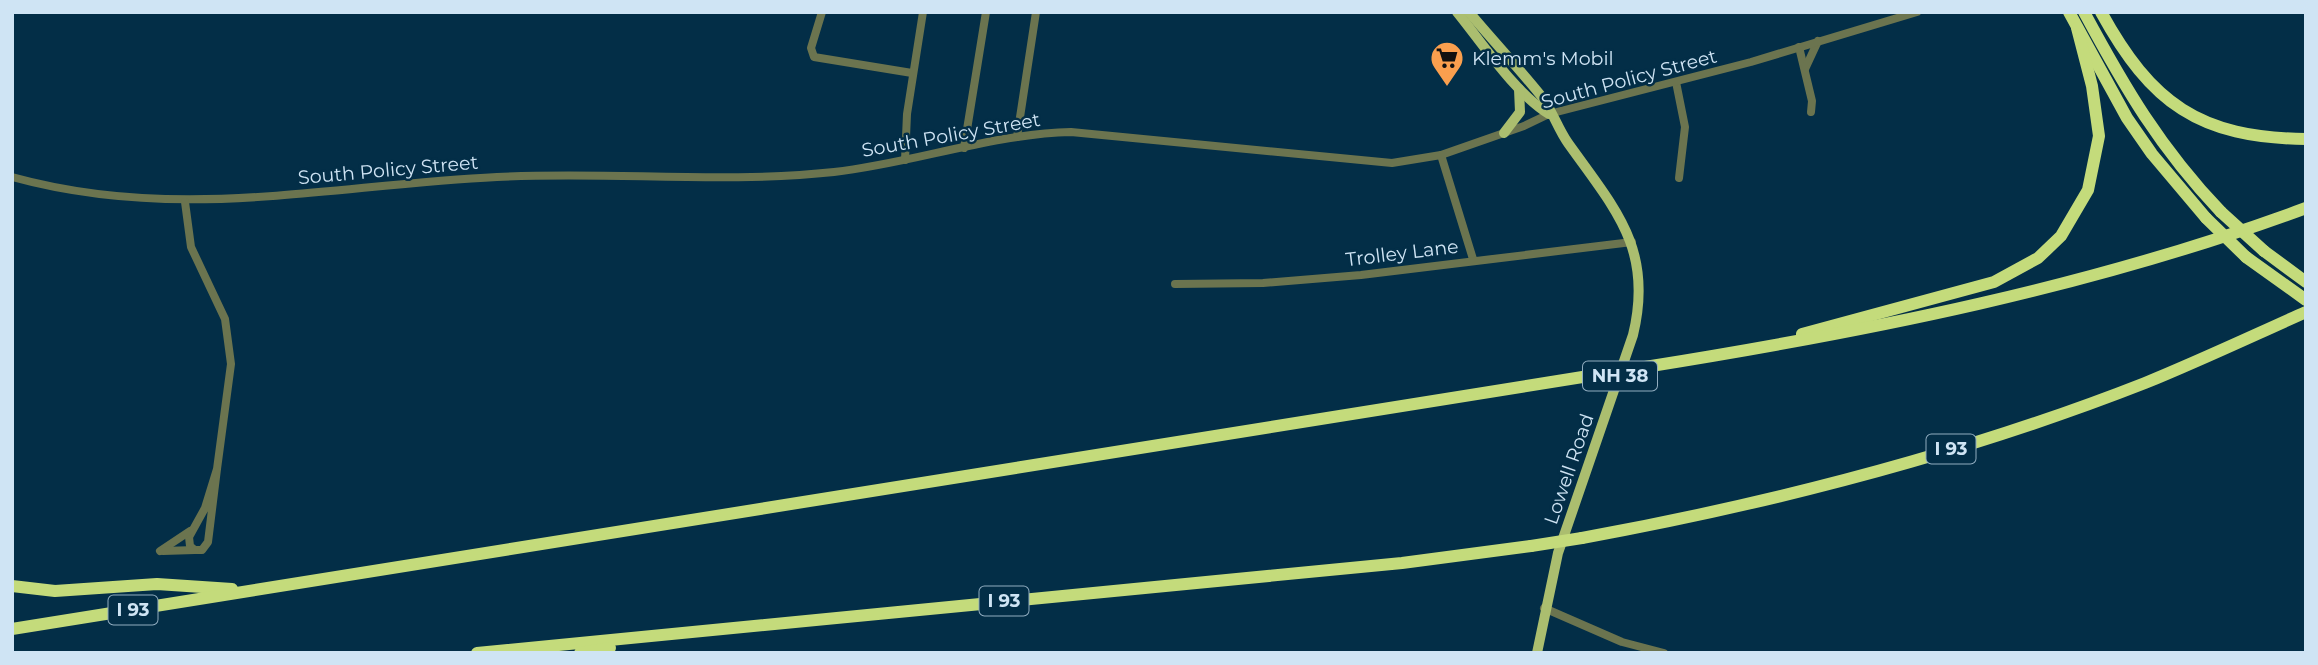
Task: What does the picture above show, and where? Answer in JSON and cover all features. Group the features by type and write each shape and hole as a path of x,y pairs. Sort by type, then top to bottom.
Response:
{"highway":[{"path":"2069,12 2127,118 2152,154 2206,218 2246,257 2306,300"},
{"path":"2084,12 2142,117 2184,172 2221,212 2264,251 2305,282"},
{"path":"2101,12 2138,72 2160,94 2185,111 2213,125 2242,134 2306,139"},
{"path":"1743,352 1994,282 2023,268 2050,247 2080,209 2097,155 2097,115 2077,28"},
{"name":"I 93","path":"12,629 1646,368 1885,326 2044,289 2162,256 2306,208"},
{"name":"I 93","path":"477,653 1402,563 1531,547 1760,502 1950,450 2144,383 2306,312"},
{"path":"12,586 55,591 157,584 254,590"},
{"path":"580,653 736,629"}],"main road":[{"name":"NH 38","path":"1457,12 1536,106 1549,114"},
{"name":"NH 38","path":"1469,12 1543,99 1549,114"},
{"path":"1504,133 1520,112 1518,86"},
{"name":"Lowell Road","path":"1537,653 1544,608 1558,553 1633,335 1640,293 1632,242 1620,215 1549,114"}],"street":[{"path":"822,12 811,48 814,57 912,73"},
{"path":"964,148 986,12"},
{"path":"1017,137 1036,12"},
{"name":"South Policy Street","path":"12,177 106,196 185,202 495,177 798,175 905,160 1017,137 1071,132 1382,163 1441,155 1549,114 1676,82 1917,12"},
{"path":"905,160 920,13"},
{"path":"1805,69 1818,41"},
{"path":"1799,47 1811,112"},
{"path":"1676,82 1685,127 1678,178"},
{"path":"1441,155 1473,260"},
{"path":"185,202 191,247 221,310 229,341 230,382 208,542 202,550 160,551 192,530"},
{"name":"Trolley Lane","path":"1175,284 1253,283 1361,275 1632,242"},
{"path":"195,550 188,540 207,503 216,469"},
{"path":"1544,608 1622,642 1664,653"}],"place":[{"name":"Klemm's Mobil","path":"1447,88"}]}
